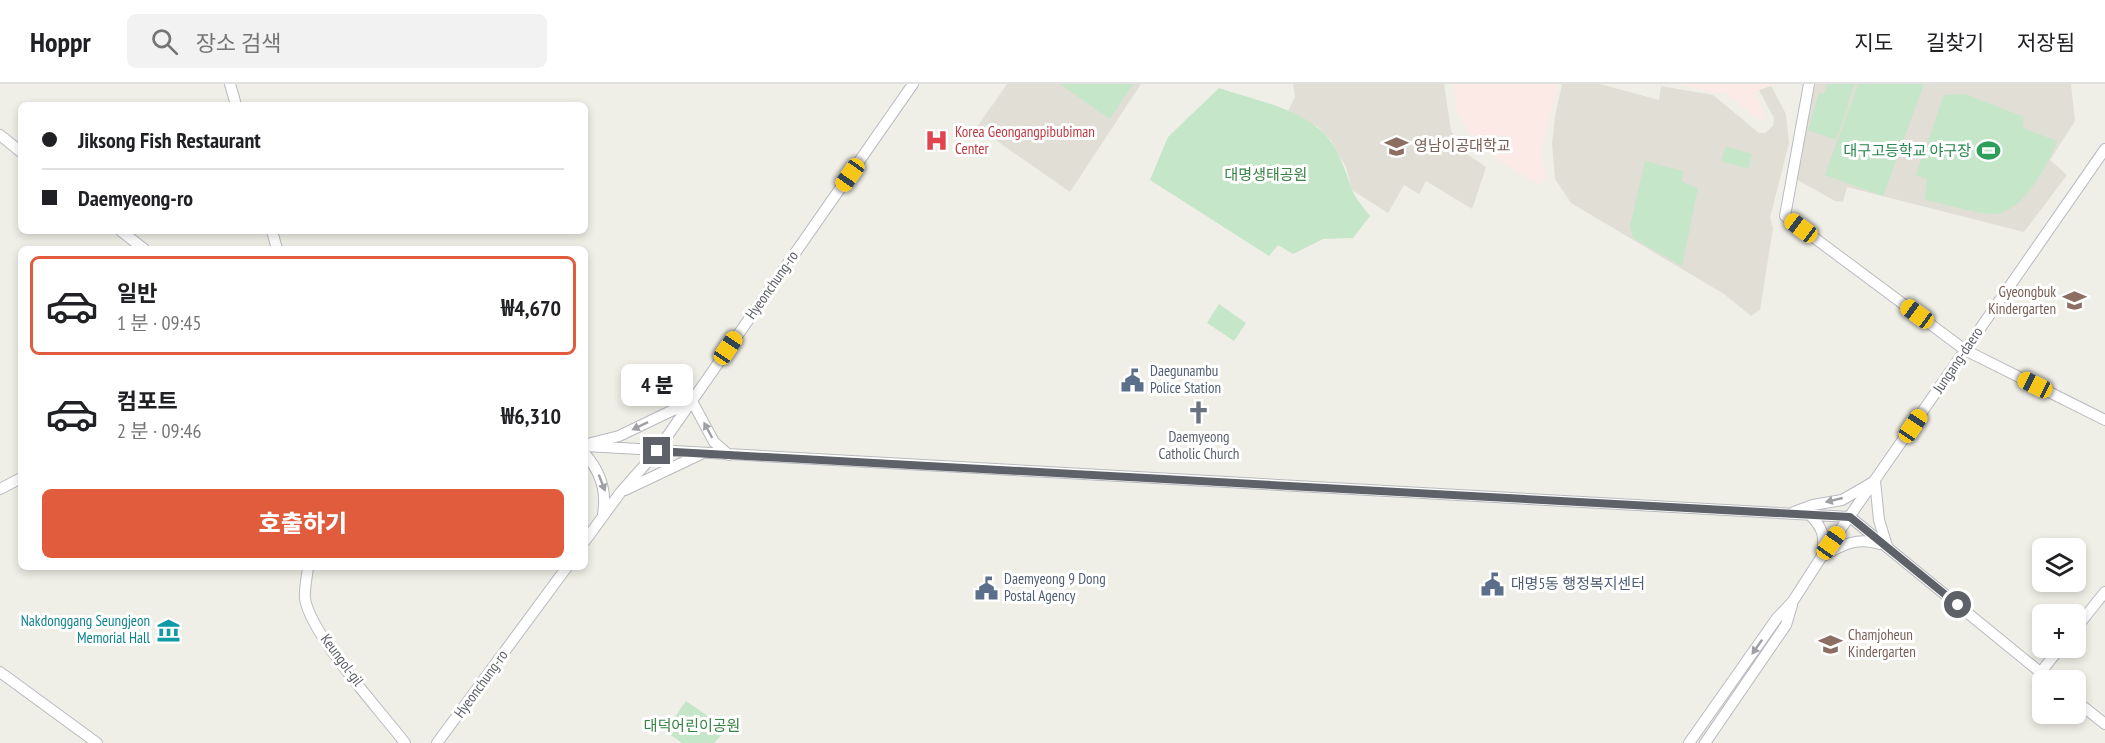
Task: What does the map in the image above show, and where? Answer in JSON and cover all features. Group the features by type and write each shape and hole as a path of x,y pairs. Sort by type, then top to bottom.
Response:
{"main road":[{"path":"230,84 235,102"},
{"name":"Hyeonchung-ro","path":"588,537 620,493 657,451 913,84"},
{"path":"1809,84 1785,216 1965,350 2105,420"},
{"path":"0,135 18,150"},
{"name":"Jungang-daero","path":"1689,743 1777,618 1793,602 1821,557 2105,149"},
{"path":"125,234 140,246"},
{"path":"588,444 619,436 692,401 714,442 729,455"},
{"path":"588,445 657,451 1850,517 2036,670"},
{"path":"620,493 703,453"},
{"path":"588,458 595,466 606,495 603,516"},
{"path":"0,489 18,480"},
{"path":"1791,514 1813,505 1842,500 1875,481 1879,520 1887,547"},
{"path":"1810,515 1822,526 1824,542 1821,557"},
{"path":"1821,557 1848,541 1869,541 1887,547"},
{"name":"Keungol-gil","path":"308,570 305,599 316,625 329,647 405,743"},
{"name":"Hyeonchung-ro","path":"437,743 565,570"},
{"path":"2086,616 2105,592"},
{"name":"Jungang-daero","path":"1705,743 1786,625 1793,602"},
{"path":"2042,670 2052,658"},
{"path":"0,672 97,743"},
{"path":"2086,709 2105,724"}],"shaded area":[{"path":"1007,84 1141,84 1070,192 977,127"},
{"name":"영남이공대학교","path":"1293,84 1444,84 1451,130 1461,150 1486,167 1472,209 1426,181 1419,194 1404,185 1388,213 1352,190 1346,167 1331,141 1318,127 1288,111 1295,97"},
{"path":"1454,84 1558,84 1540,155 1547,177 1541,184 1481,149 1465,128 1456,109"},
{"path":"1562,84 1600,84 1659,100 1661,86 1713,95 1759,133 1765,133 1773,126 1774,118 1759,90 1771,86 1786,114 1789,143 1770,218 1773,228 1760,310 1751,316 1724,294 1571,203 1555,179 1552,143"},
{"path":"1678,84 1777,84 1755,91 1765,118 1759,120 1726,93 1706,92"},
{"path":"1816,84 2071,84 2075,121 2050,160 2067,175 2024,232 1847,187 1843,202 1835,201 1794,178 1810,95"}],"green space":[{"path":"1060,84 1133,84 1110,119"},
{"path":"1828,84 1855,84 1848,103 1845,102 1849,104 1836,140 1808,130 1819,93 1823,95"},
{"path":"1858,84 1924,84 1883,196 1825,175"},
{"name":"대명생태공원","path":"1219,88 1295,114 1309,121 1331,142 1341,159 1353,192 1370,216 1353,238 1323,239 1293,254 1278,245 1269,256 1150,180 1168,137"},
{"name":"대구고등학교 야구장","path":"1965,94 2024,117 2023,128 2057,141 2041,174 2024,196 2015,205 1995,214 1925,200 1927,179 1916,175 1944,95"},
{"path":"1726,146 1752,154 1748,169 1721,161"},
{"path":"1645,161 1683,171 1682,182 1698,188 1682,266 1633,238 1630,226"},
{"path":"1219,304 1246,323 1234,341 1207,323"},
{"name":"대덕어린이공원","path":"686,701 727,729 714,743 682,743 665,731"}],"place":[{"name":"Korea Geongangpibubiman Center","path":"937,141"},
{"name":"영남이공대학교","path":"1396,146"},
{"name":"대구고등학교 야구장","path":"1989,151"},
{"name":"Gyeongbuk Kindergarten","path":"2074,301"},
{"name":"Daegunambu Police Station","path":"1132,380"},
{"name":"Daemyeong Catholic Church","path":"1199,413"},
{"name":"대명5동 행정복지센터","path":"1493,584"},
{"name":"Daemyeong 9 Dong Postal Agency","path":"986,588"},
{"name":"Nakdonggang Seungjeon Memorial Hall","path":"168,630"},
{"name":"Chamjoheun Kindergarten","path":"1830,644"}],"route":[{"path":"657,451 1289,484 1331,489 1365,488 1850,517 1958,605"}]}
